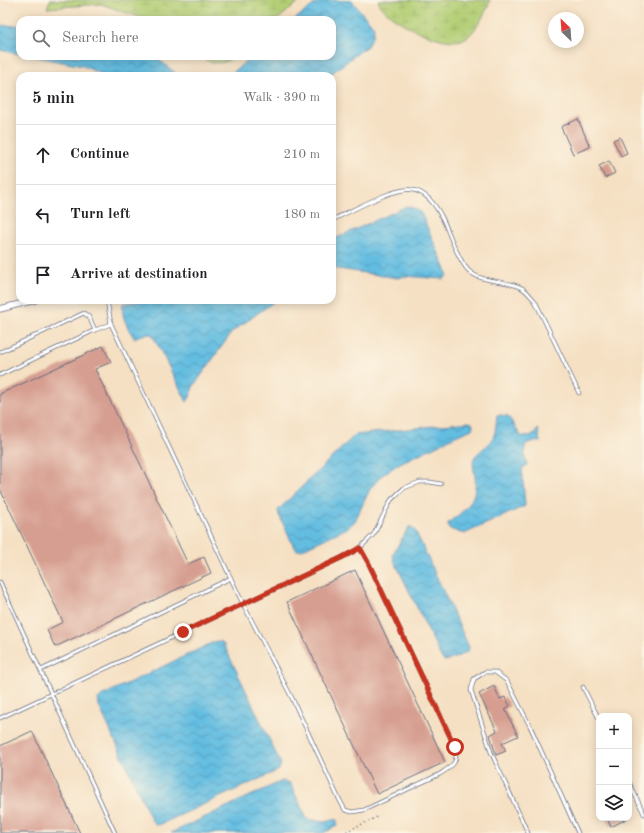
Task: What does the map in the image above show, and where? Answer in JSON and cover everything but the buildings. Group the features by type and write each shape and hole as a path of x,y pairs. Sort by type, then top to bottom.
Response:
{"street":[{"path":"0,309 19,304"}],"lane":[{"path":"336,218 402,189 414,190 428,197 443,220 457,252 468,270 485,280 508,282 523,288 535,300 579,393"},
{"path":"108,304 111,324 243,604 291,696 345,810 352,812 364,810 440,774 455,763 457,755 455,747 360,548"},
{"path":"0,352 84,313 89,317 95,330"},
{"path":"0,376 95,330 111,324"},
{"path":"0,718 360,548 374,534 391,500 404,488 420,482 441,484"},
{"path":"41,670 231,578"},
{"path":"0,582 115,833"},
{"path":"528,833 491,752 471,690 474,679 485,672 495,672 508,681 578,833"},
{"path":"583,686 596,713"},
{"path":"630,785 644,814"}],"path":[{"path":"343,833 379,816"}],"green space":[{"path":"50,0 301,0 282,16 136,16 101,4 47,8"},
{"path":"378,0 490,1 479,24 471,34 461,40 452,41 428,35 402,23 391,16"},
{"path":"207,60 228,60 221,63"}],"water":[{"path":"320,0 352,1 374,27 373,35 367,46 333,72 234,72 247,60 336,60 336,16 299,16"},
{"path":"0,25 16,25 16,53 0,50"},
{"path":"52,60 159,60 174,72 97,72 83,66"},
{"path":"407,206 416,209 421,213 447,272 447,276 444,279 405,276 398,278 336,269 336,238"},
{"path":"123,304 270,304 232,332 193,387 187,402 152,334 141,335 134,338 127,326 122,308"},
{"path":"497,416 508,416 521,436 531,436 538,429 540,442 529,442 525,448 527,465 522,469 525,506 464,534 450,529 447,524 465,509 472,498 475,485 473,460 493,438"},
{"path":"469,422 472,423 472,429 400,463 382,475 370,489 355,521 347,528 301,550 297,550 294,547 278,510 355,435"},
{"path":"409,527 412,527 415,530 469,647 468,651 445,661 442,659 394,560 393,554"},
{"path":"216,641 222,642 225,647 281,764 279,770 156,825 152,821 99,706 98,699 101,696"},
{"path":"282,781 290,783 307,819 324,822 337,819 337,826 323,833 171,833"}],"route":[{"path":"183,632 360,548 369,564 455,747"}]}
